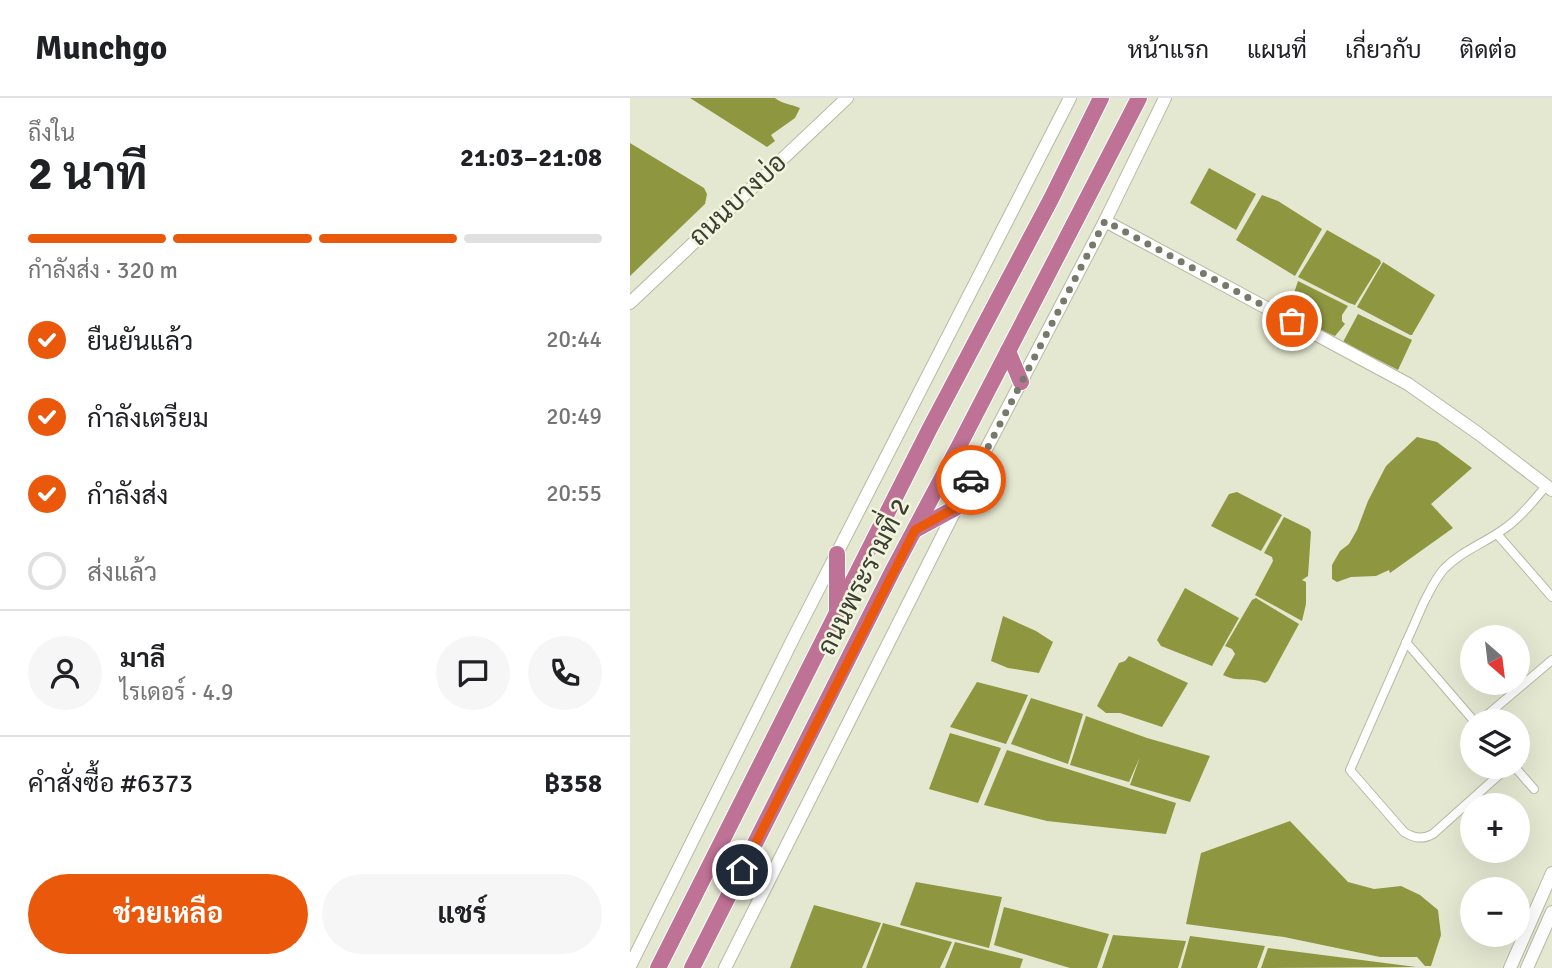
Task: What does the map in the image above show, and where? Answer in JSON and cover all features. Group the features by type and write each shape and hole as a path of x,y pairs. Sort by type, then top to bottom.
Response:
{"highway":[{"name":"ถนนพระรามที่ 2","path":"658,968 930,428 1101,98"},
{"name":"ถนนพระรามที่ 2","path":"692,968 1139,98"},
{"path":"1008,351 1021,382"},
{"path":"915,530 957,507"},
{"path":"837,554 837,614"}],"main road":[{"name":"ถนนบางบ่อ","path":"630,303 847,98"},
{"name":"ถนนพระรามที่ 2","path":"630,966 1070,98"},
{"name":"ถนนพระรามที่ 2","path":"725,968 1165,98"},
{"path":"1105,221 1408,384 1549,488"},
{"path":"1510,968 1552,873"},
{"path":"1527,968 1552,912"}],"street":[{"path":"1496,779 1433,834 1412,838 1350,770 1437,577 1446,567 1519,517 1549,488"},
{"path":"1497,534 1552,597"},
{"path":"1406,642 1464,709"},
{"path":"1494,709 1552,660"},
{"path":"1524,779 1534,789"}],"shaded area":[{"path":"690,98 775,98 800,108 795,118 771,135 775,141 767,147"},
{"path":"630,143 704,188 707,194 705,204 630,276"},
{"path":"1209,168 1256,194 1236,230 1190,203"},
{"path":"1262,195 1278,201 1322,229 1295,276 1236,240"},
{"path":"1327,230 1380,260 1381,263 1355,305 1298,277"},
{"path":"1383,262 1435,295 1412,335 1357,307"},
{"path":"1298,281 1348,306 1342,315 1345,324 1335,336 1312,324 1298,310 1292,299"},
{"path":"1358,314 1412,340 1398,370 1343,342"},
{"path":"1417,437 1437,442 1472,468 1431,504 1453,528 1390,573 1389,570 1376,576 1351,577 1337,582 1332,579 1332,565 1357,530 1386,466"},
{"path":"1237,492 1282,515 1261,551 1211,526 1229,494"},
{"path":"1284,517 1311,532 1308,576 1302,580 1306,582 1306,604 1302,621 1255,595 1273,561 1272,557 1264,553"},
{"path":"1185,588 1239,618 1212,666 1161,646 1157,640"},
{"path":"1256,598 1299,624 1265,683 1223,675 1235,654 1225,646 1252,600"},
{"path":"1003,616 1053,642 1039,673 1008,668 991,661"},
{"path":"1129,656 1188,683 1162,727 1120,713 1106,713 1097,706 1119,663"},
{"path":"977,682 1028,695 1006,744 950,727"},
{"path":"1031,698 1083,714 1068,764 1011,744"},
{"path":"1086,716 1147,738 1210,756 1190,802 1130,785 1140,757 1129,782 1070,765"},
{"path":"950,733 1001,748 978,803 929,789"},
{"path":"1007,750 1176,803 1166,834 1047,821 984,805"},
{"path":"1290,821 1348,882 1374,889 1401,886 1420,895 1438,910 1441,935 1431,966 1425,966 1417,957 1380,957 1284,937 1186,924 1201,853"},
{"path":"916,882 1002,897 989,948 900,925"},
{"path":"814,905 881,923 862,968 790,968"},
{"path":"1004,907 1109,934 1097,968 1070,968 994,945"},
{"path":"883,923 952,942 940,968 866,968"},
{"path":"1113,935 1186,941 1178,968 1102,968"},
{"path":"1190,936 1265,946 1257,968 1181,968"},
{"path":"955,942 1023,959 1020,968 945,968"},
{"path":"1268,948 1416,967 1261,968"}],"way so far":[{"path":"971,480 1105,221 1292,321"}],"route":[{"path":"742,870 915,530 957,507 971,480"}]}
